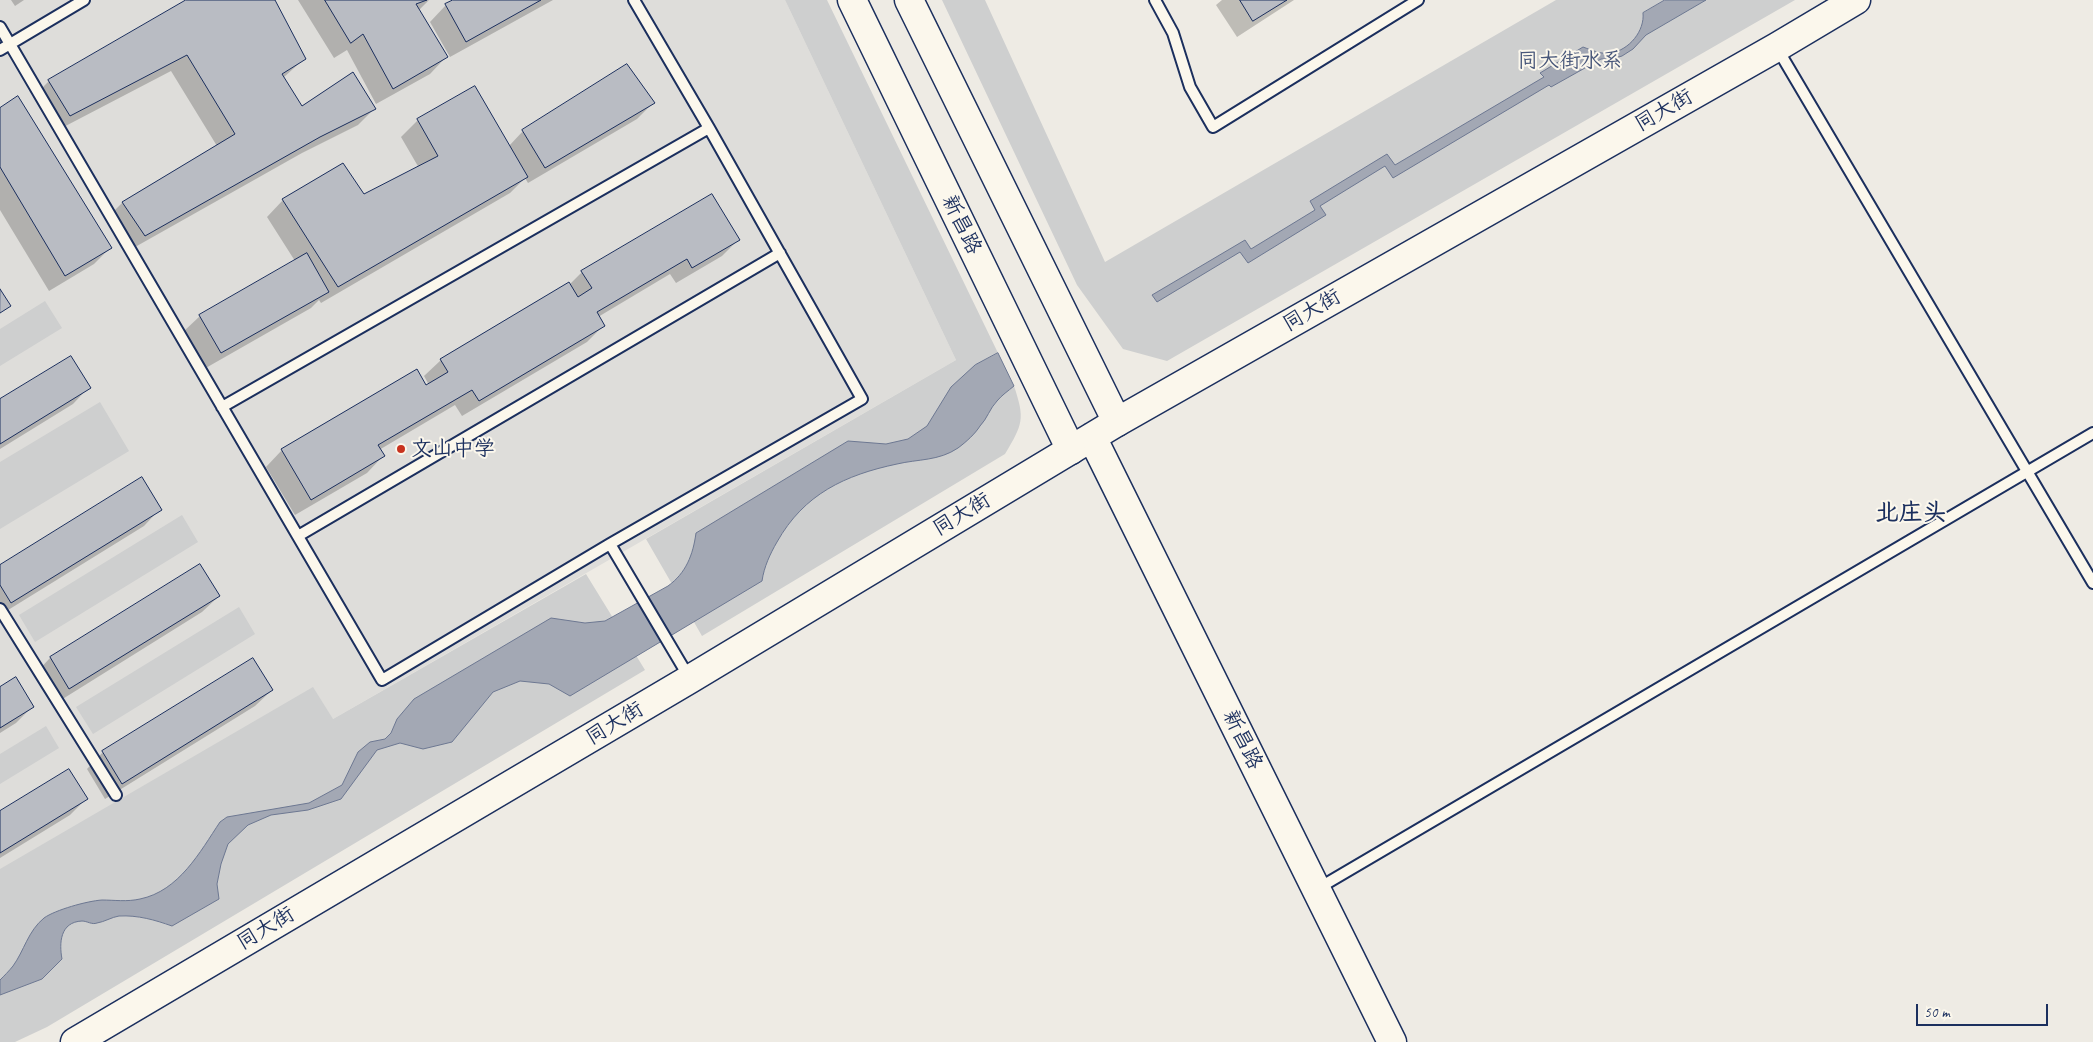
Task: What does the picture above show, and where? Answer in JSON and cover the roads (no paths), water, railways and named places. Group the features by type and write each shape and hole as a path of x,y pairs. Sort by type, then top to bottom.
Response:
{"street":[{"name":"新昌路","path":"852,0 1081,444 1317,890 1392,1042"},
{"path":"909,0 1117,422"},
{"name":"同大街","path":"76,1042 690,679 1117,422 1777,47 1856,0"}],"lane":[{"path":"0,50 84,0"},
{"path":"0,27 382,680 610,544 862,399 709,128 634,0"},
{"path":"1154,0 1173,33 1190,87 1213,127 1418,0"},
{"path":"1777,47 2093,583"},
{"path":"222,407 709,128"},
{"path":"298,536 780,254"},
{"path":"1317,890 2093,433"},
{"path":"610,544 690,679"},
{"path":"0,609 116,795"}],"place":[{"name":"文山中学","path":"401,449"}],"district":[{"name":"北庄头","path":"1911,514"}],"park label":[{"name":"同大街水系","path":"1570,61"}]}
